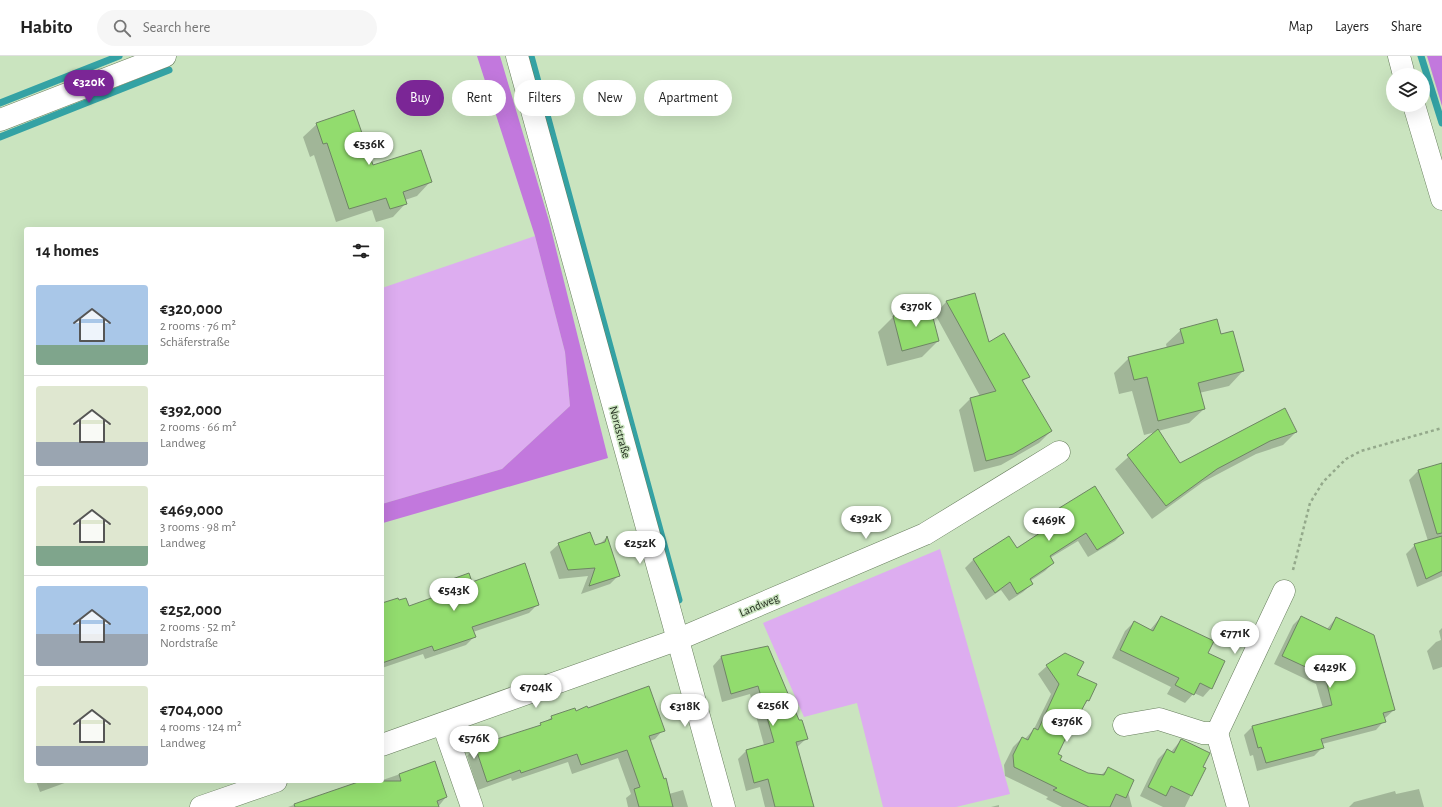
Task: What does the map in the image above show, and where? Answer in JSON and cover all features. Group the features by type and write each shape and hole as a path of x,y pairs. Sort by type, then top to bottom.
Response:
{"street":[{"path":"0,120 165,56"},
{"name":"Nordstraße","path":"517,56 679,639 724,807"},
{"path":"1399,56 1402,68"},
{"path":"1416,112 1442,200"},
{"name":"Landweg","path":"384,744 679,639 925,534 1059,452"},
{"path":"1238,807 1217,733 1284,591"},
{"path":"1124,725 1159,719 1203,733 1217,733"},
{"path":"443,724 472,807"},
{"path":"201,807 270,783"}],"path":[{"path":"1284,591 1294,566 1310,503 1323,482 1346,459 1361,451 1442,428"}],"shaded area":[{"path":"477,56 500,56 514,103 514,116 518,116 549,221 608,458 384,523 384,503 502,469 570,406 565,352 535,236 496,116 506,116 506,80 485,80"},
{"path":"1427,56 1442,56 1442,106"},
{"path":"535,236 565,352 570,406 502,469 384,503 384,287"},
{"path":"940,549 1010,794 956,807 883,807 857,703 804,717 763,623"}],"building":[{"path":"354,110 373,165 421,150 432,182 403,192 407,204 390,209 386,198 349,209 327,143 323,144 316,123"},
{"path":"975,293 989,342 1004,333 1030,377 1022,380 1052,431 1013,454 986,461 970,398 996,391 946,301"},
{"path":"930,306 939,341 902,351 893,316"},
{"path":"1217,319 1221,334 1233,331 1244,371 1198,383 1205,409 1158,421 1147,377 1134,380 1128,357 1184,343 1180,329"},
{"path":"1285,408 1297,432 1270,441 1217,469 1166,506 1127,455 1158,429 1180,463"},
{"path":"1442,463 1442,533 1437,534 1418,470"},
{"path":"1095,486 1124,533 1097,550 1086,533 1050,556 1054,563 1030,579 1033,584 1017,594 1010,582 995,593 973,559 1009,536 1017,548 1049,527 1043,518"},
{"path":"590,532 595,545 605,542 607,536 620,576 589,586 595,568 568,570 558,543"},
{"path":"1442,536 1442,571 1426,579 1414,544"},
{"path":"525,563 539,605 472,627 476,637 434,651 432,646 384,662 384,602 398,598 399,600 406,598 409,606 448,592 444,582 469,573 472,582"},
{"path":"1161,616 1214,641 1208,653 1225,661 1212,689 1200,683 1194,695 1175,685 1179,678 1120,650 1134,621 1153,631"},
{"path":"1301,616 1330,630 1336,617 1374,635 1395,710 1383,713 1386,722 1321,739 1324,748 1266,763 1261,747 1258,748 1252,726 1332,705 1325,676 1282,656"},
{"path":"768,646 799,720 802,720 808,739 796,742 814,807 775,807 768,779 754,783 746,750 774,742 758,686 731,694 721,656"},
{"path":"1065,653 1084,662 1077,675 1097,684 1089,701 1087,700 1080,713 1078,713 1058,754 1062,756 1060,760 1088,773 1104,775 1108,767 1134,780 1126,798 1116,794 1110,807 1089,807 1053,790 1057,788 1014,767 1013,755 1022,737 1028,740 1034,728 1038,730 1059,684 1046,665"},
{"path":"649,686 665,731 649,736 664,779 666,778 673,807 639,807 634,789 640,787 627,750 581,765 577,754 521,773 520,770 487,782 475,746 541,725 540,723 552,719 551,716 575,708 576,711 587,706 588,708"},
{"path":"1181,739 1210,753 1203,767 1206,768 1192,796 1171,786 1166,796 1148,787 1167,749 1174,753"},
{"path":"435,761 447,797 437,801 439,807 295,807 294,804 355,783 384,783 384,781 401,781 399,774"}],"waterway":[{"path":"0,103 119,56"},
{"path":"531,56 679,600"},
{"path":"1421,56 1442,123"},
{"path":"0,137 169,70"}]}
